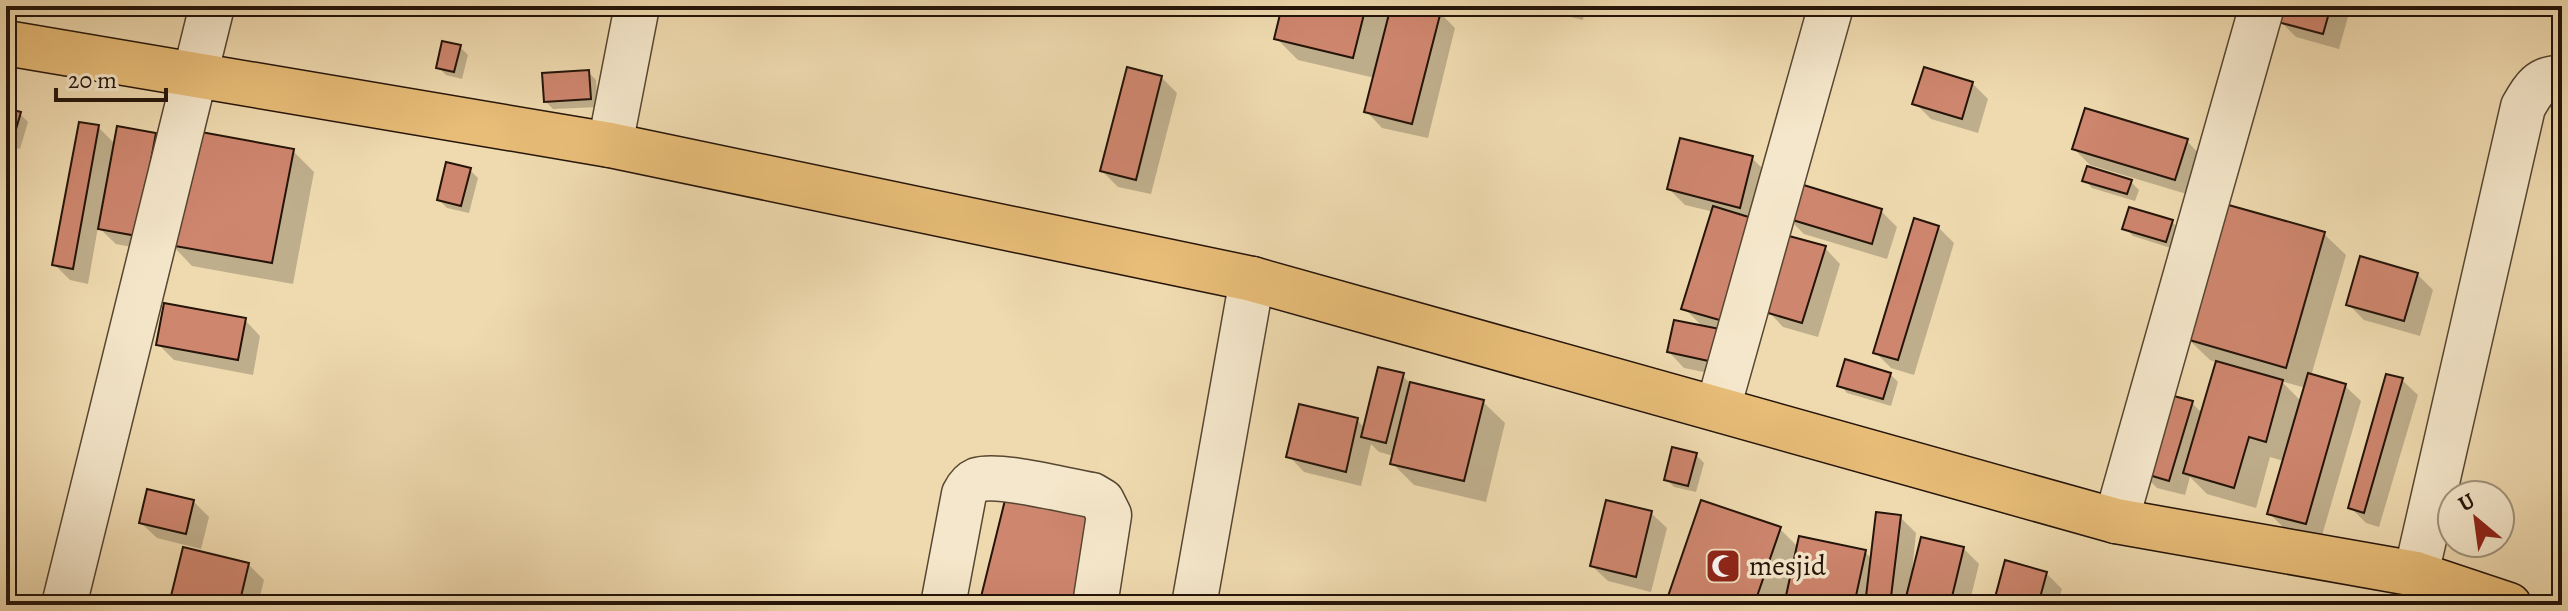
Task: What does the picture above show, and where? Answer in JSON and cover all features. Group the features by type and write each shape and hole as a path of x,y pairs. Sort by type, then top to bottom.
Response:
{"highway":[{"path":"6,43 610,145 1252,279 2116,521 2416,574 2509,605"}],"street":[{"path":"64,605 212,6"},
{"path":"610,145 637,6"},
{"path":"1718,408 1831,6"},
{"path":"2116,521 2262,6"},
{"path":"2416,574 2523,107 2541,81 2562,78"},
{"path":"1194,605 1252,279"},
{"path":"943,605 964,494 969,485 977,480 995,478 1092,495 1102,501 1109,515 1095,605"}],"building":[{"path":"1282,6 1366,6 1353,58 1274,39"},
{"path":"1391,6 1421,6 1441,11 1412,124 1364,112"},
{"path":"2282,6 2331,6 2323,34 2278,22"},
{"path":"442,41 461,45 454,72 436,68"},
{"path":"1127,67 1162,76 1136,180 1100,171"},
{"path":"1924,67 1973,82 1962,119 1912,104"},
{"path":"589,70 591,99 544,102 542,73"},
{"path":"2085,108 2188,139 2175,180 2072,149"},
{"path":"9,109 21,112 12,143 6,141"},
{"path":"79,122 99,125 73,269 52,265"},
{"path":"117,126 156,133 137,236 98,229"},
{"path":"190,130 294,149 272,263 169,245"},
{"path":"1680,138 1753,156 1740,208 1667,189"},
{"path":"446,162 471,168 461,206 437,200"},
{"path":"2087,166 2132,180 2127,194 2082,181"},
{"path":"1797,183 1882,209 1872,244 1786,218"},
{"path":"2225,204 2325,232 2286,368 2186,339"},
{"path":"1713,206 1755,219 1723,321 1681,309"},
{"path":"2129,207 2173,220 2166,242 2122,229"},
{"path":"1914,218 1939,226 1898,360 1873,353"},
{"path":"1789,236 1826,246 1802,323 1765,312"},
{"path":"2360,256 2418,273 2404,321 2346,305"},
{"path":"164,303 246,318 238,360 156,345"},
{"path":"1674,320 1725,330 1718,363 1667,352"},
{"path":"1845,359 1891,373 1883,399 1837,386"},
{"path":"2216,361 2283,380 2266,442 2249,437 2234,488 2183,473"},
{"path":"1378,367 1404,373 1386,443 1361,437"},
{"path":"2308,373 2346,384 2306,524 2267,514"},
{"path":"2386,374 2403,378 2364,513 2348,508"},
{"path":"1410,382 1484,400 1464,481 1390,464"},
{"path":"2162,393 2193,401 2169,481 2139,472"},
{"path":"1299,404 1358,418 1346,472 1286,457"},
{"path":"1672,447 1697,453 1688,486 1664,480"},
{"path":"147,489 194,500 186,534 139,523"},
{"path":"1006,496 1097,517 1075,605 979,605"},
{"path":"1606,500 1652,511 1636,577 1590,566"},
{"name":"mesjid","path":"1701,500 1781,527 1754,605 1665,605"},
{"path":"1876,512 1901,515 1890,605 1865,605"},
{"path":"1799,536 1866,550 1854,605 1784,605"},
{"path":"1921,537 1964,547 1950,605 1904,605"},
{"path":"183,547 249,563 239,605 210,605 171,596"},
{"path":"2005,560 2047,572 2038,605 1993,605"}],"place":[{"name":"mesjid","path":"1723,566"}]}
